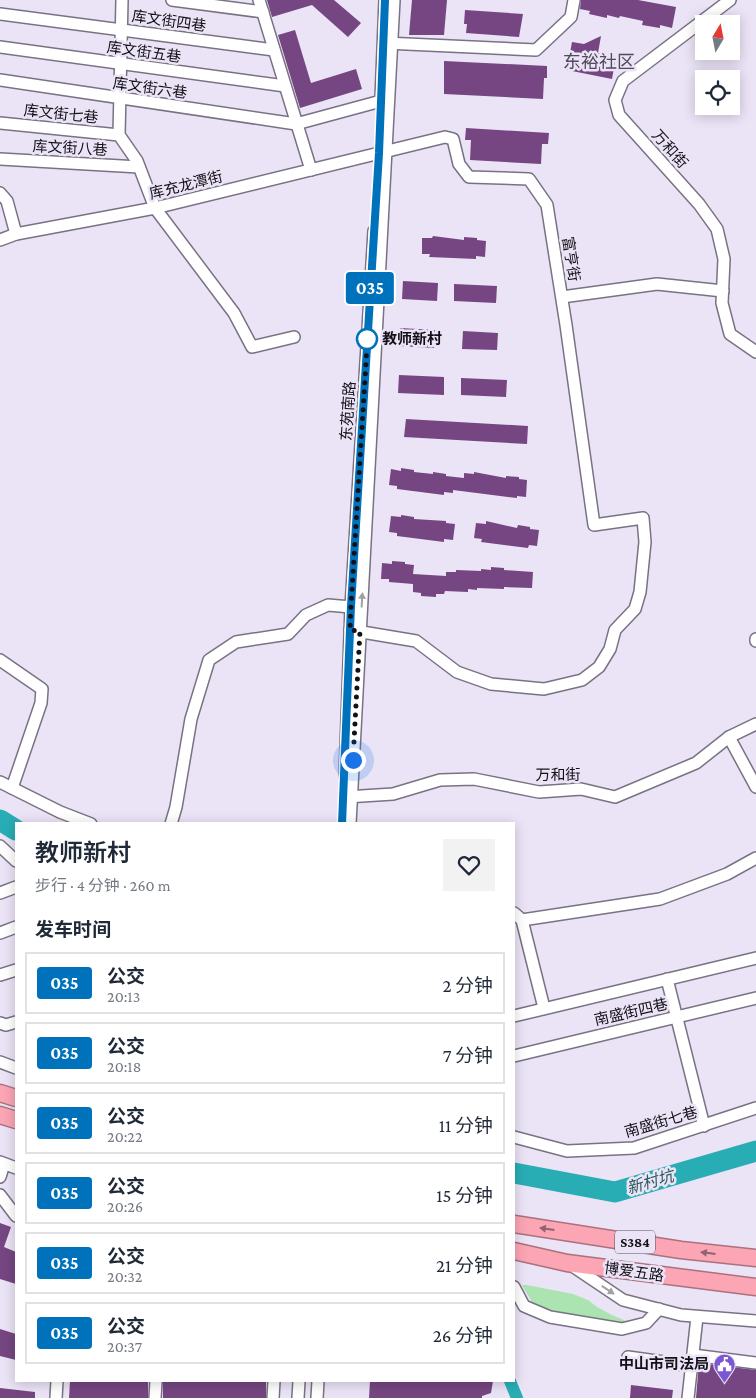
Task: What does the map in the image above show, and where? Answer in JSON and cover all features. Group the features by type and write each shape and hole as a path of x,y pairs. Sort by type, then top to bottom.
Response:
{"highway":[{"path":"0,1093 15,1098"},
{"path":"0,1115 15,1120"},
{"name":"博爱五路","path":"515,1224 681,1250 756,1258"},
{"name":"博爱五路","path":"515,1251 567,1263 756,1287"}],"street":[{"path":"122,0 119,135 139,167 155,208 234,313 252,347 294,337"},
{"path":"172,0 263,12"},
{"path":"259,0 311,170"},
{"name":"东苑南路","path":"355,631 351,606 379,153 385,0"},
{"name":"东苑南路","path":"350,822 348,797 355,631 394,0"},
{"path":"383,43 536,50 571,17 574,0"},
{"name":"万和街","path":"730,0 623,81 615,100 619,116 699,204 717,230 724,259 722,302 730,334 756,352"},
{"name":"库文街四巷","path":"0,14 274,50"},
{"name":"库文街五巷","path":"0,47 285,86"},
{"name":"库文街六巷","path":"0,80 296,124"},
{"path":"296,124 381,101"},
{"name":"库文街七巷","path":"0,123 119,135"},
{"name":"富亨街","path":"355,631 416,641 456,672 491,684 544,689 582,680 599,667 610,649 615,630 635,609 640,592 645,542 643,518 594,525 547,205 529,179 468,177 459,164 453,139 444,137 379,153"},
{"name":"库充龙潭街","path":"0,240 16,234 155,208 379,153"},
{"name":"库文街八巷","path":"0,159 139,167"},
{"path":"0,193 7,201 16,234"},
{"path":"562,297 657,284 723,291"},
{"path":"172,822 176,807 191,719 209,660 236,642 288,634 306,615 328,605 351,606"},
{"path":"0,660 42,689 41,702 12,788"},
{"name":"万和街","path":"348,797 393,794 440,780 474,779 539,792 581,789 615,797 696,763 729,737 756,724"},
{"path":"729,737 756,787"},
{"path":"0,782 60,812 86,822"},
{"name":"东苑南路","path":"342,822 348,797"},
{"path":"0,846 15,860"},
{"path":"544,1008 518,917 660,899 727,874 756,858"},
{"path":"0,893 15,887"},
{"path":"0,933 15,927"},
{"path":"515,1016 756,958"},
{"path":"0,975 15,970"},
{"path":"667,979 704,1126"},
{"name":"南盛街四巷","path":"515,1056 756,998"},
{"path":"0,1023 6,1025 15,1022"},
{"path":"0,1062 15,1068"},
{"name":"南盛街七巷","path":"515,1137 567,1151 634,1148 756,1108"},
{"path":"0,1177 2,1163 15,1168"},
{"path":"0,1195 15,1215"},
{"path":"567,1263 623,1300 680,1315 756,1321"},
{"path":"515,1289 524,1306 550,1317 622,1329 646,1323 659,1309"},
{"path":"688,1398 697,1316"},
{"path":"628,1357 756,1363"},
{"path":"56,1398 57,1382"},
{"path":"155,1398 156,1382"},
{"path":"273,1398 274,1382"},
{"path":"298,1398 299,1382"},
{"path":"316,1398 318,1382"}],"green space":[{"path":"522,1285 573,1294 633,1324 622,1327 535,1307"}],"building":[{"path":"267,0 334,0 361,23 348,37 312,5 272,17"},
{"path":"412,0 447,0 444,35 409,35"},
{"path":"581,0 638,0 676,7 672,28 660,25 660,28 642,25 643,21 620,16 619,18 607,15 607,18 589,14 590,11 580,9"},
{"path":"465,10 523,14 519,37 466,33 467,24 464,24"},
{"path":"295,30 311,83 356,69 362,89 300,108 278,35"},
{"path":"601,36 598,53 616,57 612,79 567,70 572,42 584,44"},
{"path":"444,61 547,66 547,78 544,78 543,99 444,94"},
{"path":"466,128 549,133 548,144 542,144 541,164 470,160 471,140 465,140"},
{"path":"433,236 464,240 464,237 477,238 477,240 486,241 485,257 476,256 476,259 429,257 430,254 422,254 422,238 432,238"},
{"path":"403,281 438,283 437,301 402,299"},
{"path":"454,284 497,286 496,303 454,301"},
{"path":"400,328 435,330 434,348 399,346"},
{"path":"463,331 498,333 497,350 462,349"},
{"path":"399,375 444,377 444,395 398,393"},
{"path":"461,378 507,380 506,397 461,395"},
{"path":"406,419 528,426 527,444 404,437"},
{"path":"401,468 414,470 414,472 433,474 433,472 464,478 464,473 474,474 474,472 506,478 506,476 519,477 519,479 527,480 526,497 517,496 517,498 453,490 453,493 444,492 444,495 397,489 397,486 389,485 391,469 401,471"},
{"path":"401,515 414,517 414,519 446,521 446,523 455,524 453,540 444,539 444,542 397,536 397,533 389,532 391,516 401,517"},
{"path":"486,521 517,528 518,525 539,530 537,546 529,545 528,548 481,542 482,539 474,538 476,523 486,524"},
{"path":"392,561 414,565 413,574 446,576 446,572 456,572 456,570 481,571 481,569 491,570 491,567 533,572 532,588 477,588 477,590 468,589 468,592 445,591 444,594 436,594 436,597 421,596 421,593 413,592 413,584 389,582 389,579 381,579 382,563 392,564"},
{"path":"0,1223 11,1227 4,1247 15,1252 15,1284 0,1279"},
{"path":"0,1329 15,1334 15,1360 0,1356"},
{"name":"中山市司法局","path":"699,1363 756,1370 756,1398 696,1398"},
{"path":"70,1382 148,1382 148,1398 69,1398"},
{"path":"163,1382 266,1382 266,1398 163,1398"},
{"path":"370,1382 493,1382 491,1393 482,1396 482,1398 369,1398"},
{"path":"631,1385 673,1390 672,1398 630,1398"},
{"path":"0,1388 35,1392 35,1398 0,1398"}],"waterway":[{"path":"0,820 15,829"},
{"name":"新村坑","path":"515,1173 615,1192 756,1151"},
{"path":"510,1382 517,1398"}],"bus line":[{"name":"035","path":"342,822 351,606 379,153 385,0"}],"place":[{"name":"教师新村","path":"367,339"},
{"name":"中山市司法局","path":"725,1383"}],"district":[{"name":"东裕社区","path":"599,62"}],"route":[{"path":"353,760 360,631 350,630 368,330 367,339"}]}
